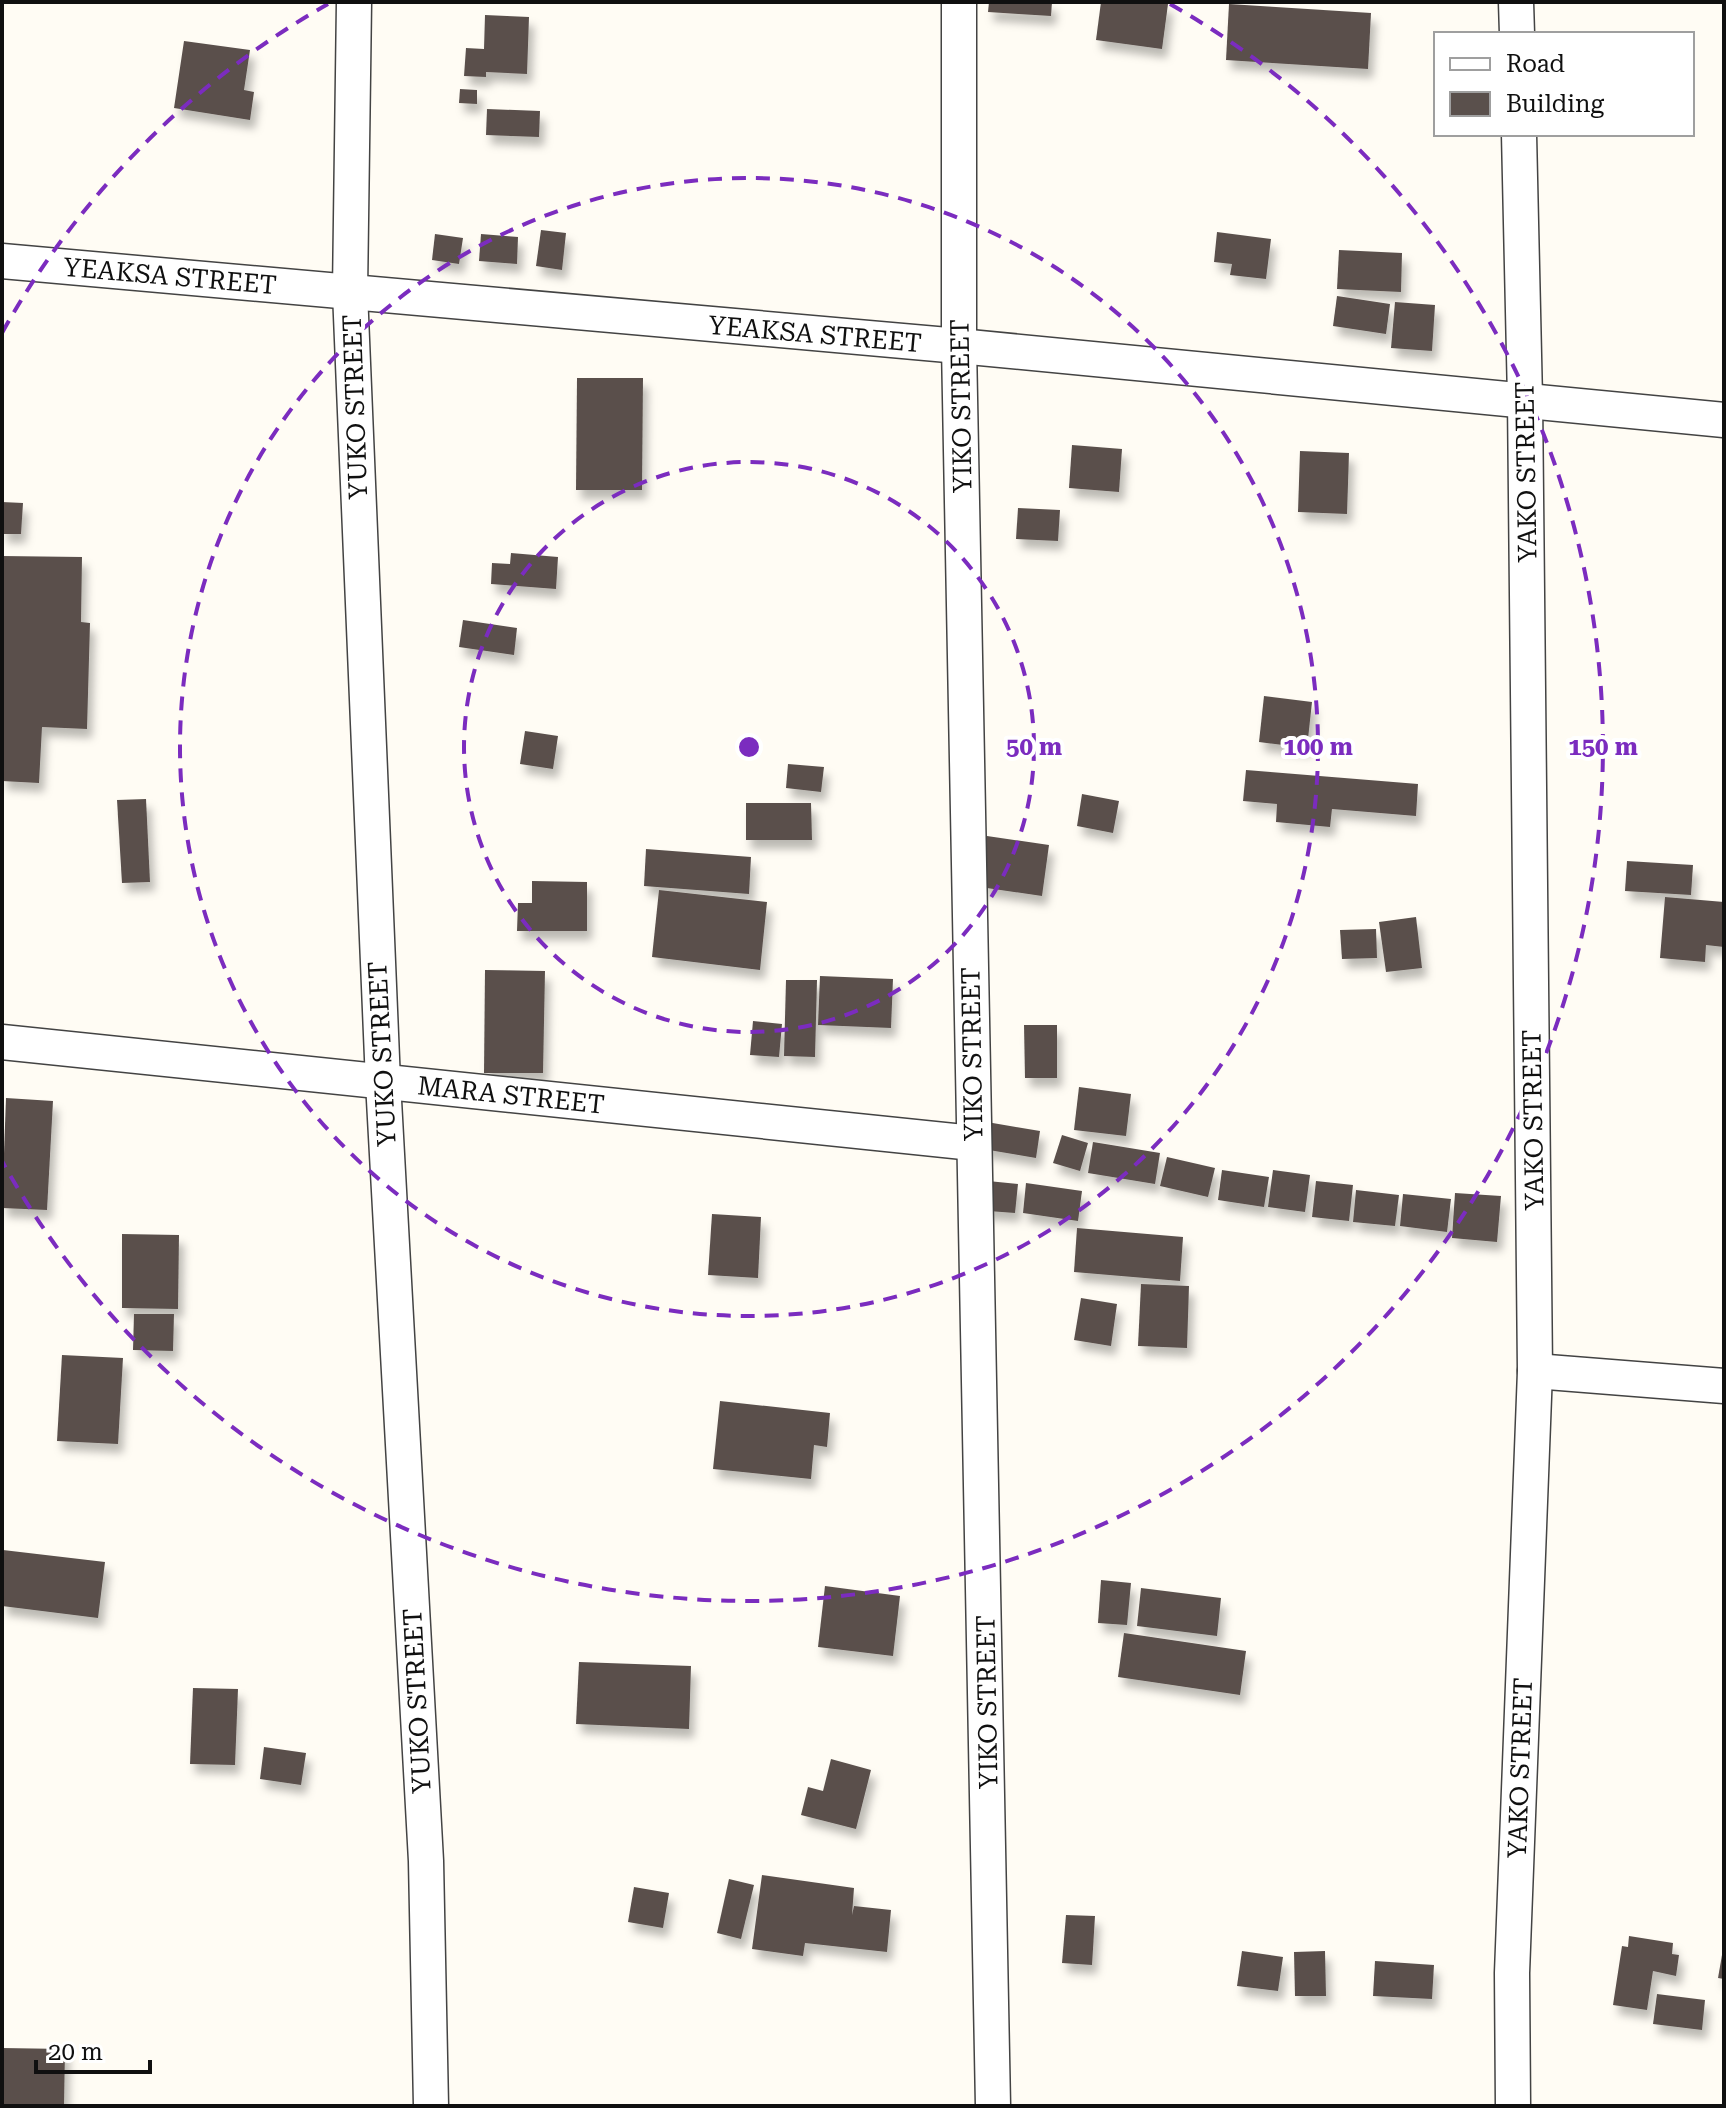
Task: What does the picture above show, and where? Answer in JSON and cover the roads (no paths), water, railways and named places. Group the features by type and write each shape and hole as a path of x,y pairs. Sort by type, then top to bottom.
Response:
{"street":[{"name":"YUKO STREET","path":"354,2 350,292 383,1082 426,1861 431,2106"},
{"name":"YIKO STREET","path":"959,2 959,346 993,2106"},
{"path":"1516,2 1517,32"},
{"name":"YAKO STREET","path":"1513,2106 1512,1973 1535,1371 1525,399 1519,136"},
{"name":"YEAKSA STREET","path":"2,261 959,346 1724,420"},
{"name":"MARA STREET","path":"2,1042 973,1143"},
{"path":"1535,1371 1724,1386"}]}
